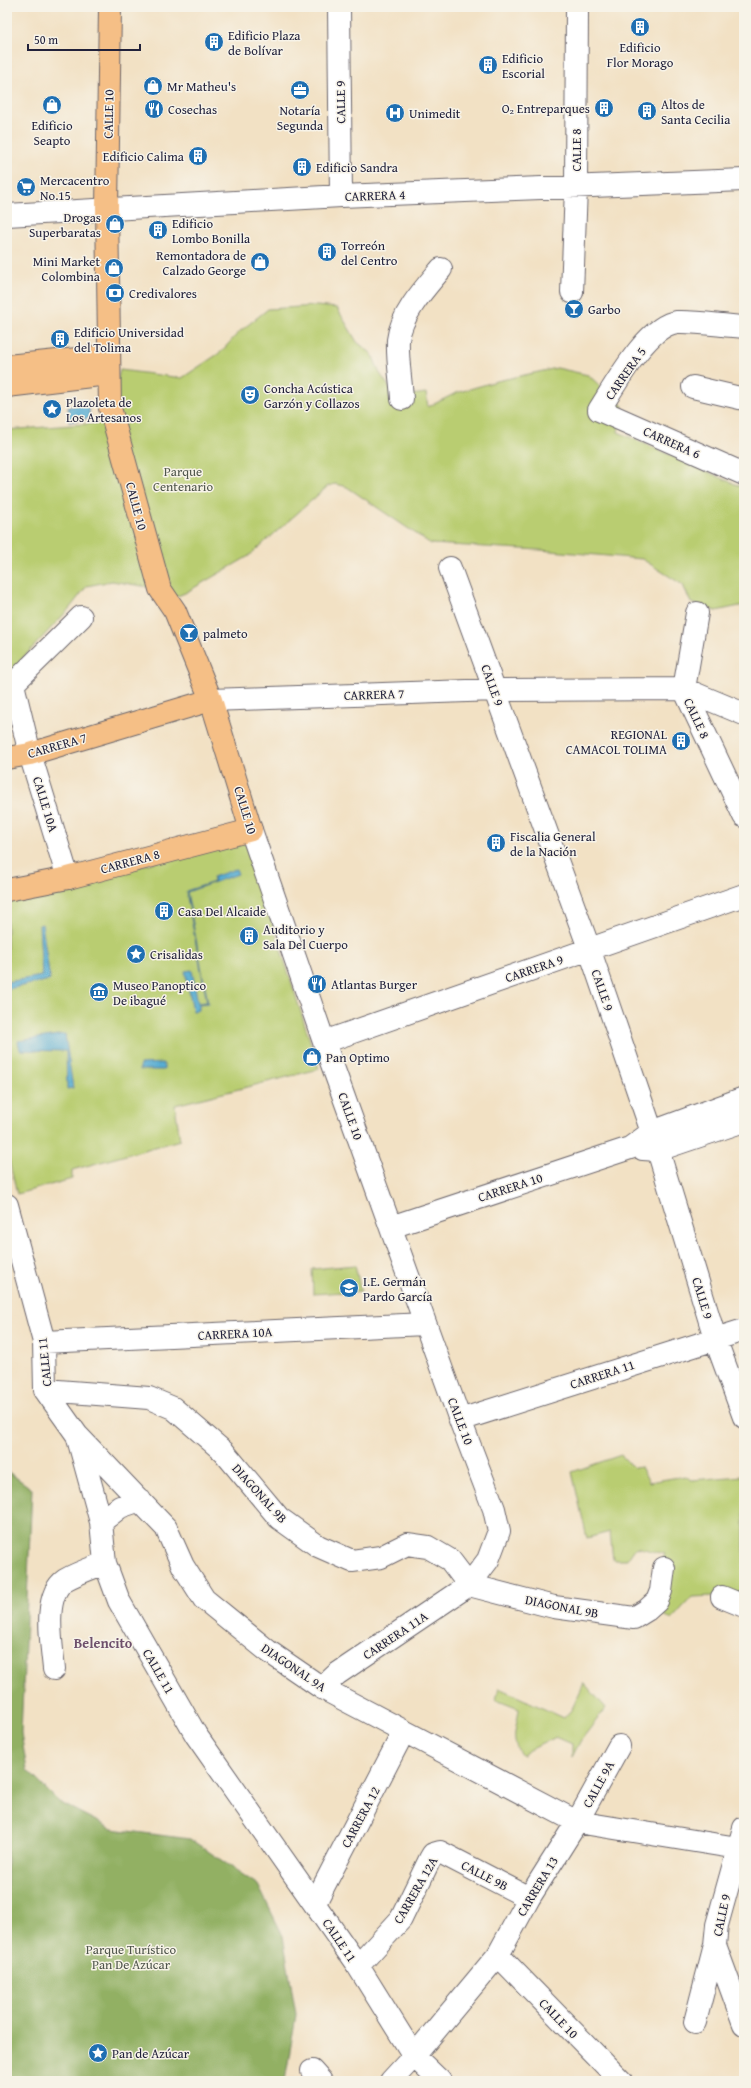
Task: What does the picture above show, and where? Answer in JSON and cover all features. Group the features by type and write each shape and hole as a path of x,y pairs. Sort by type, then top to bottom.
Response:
{"main road":[{"name":"CALLE 10","path":"110,7 107,208 108,365 110,408 163,595 175,610 211,700 252,830"},
{"path":"7,366 108,365"},
{"path":"7,386 108,365"},
{"name":"CARRERA 7","path":"7,758 30,754 211,700"},
{"name":"CARRERA 8","path":"7,890 68,878 252,830"}],"street":[{"name":"CALLE 9","path":"339,7 341,196"},
{"name":"CALLE 8","path":"572,292 576,188 577,7"},
{"name":"CARRERA 4","path":"7,215 107,208 341,196 576,188 744,180"},
{"path":"402,400 398,340 403,324 413,306 441,269"},
{"name":"CARRERA 5","path":"599,410 636,353 657,332 675,322 744,327"},
{"path":"693,387 744,399"},
{"name":"CARRERA 6","path":"599,410 744,474"},
{"name":"CALLE 9","path":"450,568 589,948 655,1141 715,1338 744,1417"},
{"name":"CALLE 8","path":"697,613 684,689 744,816"},
{"path":"10,685 81,617"},
{"name":"CALLE 10A","path":"10,685 68,878"},
{"name":"CARRERA 7","path":"211,700 495,690 684,689 744,714"},
{"name":"CALLE 10","path":"252,830 324,1042 390,1227 460,1420 494,1508 499,1531 488,1560 469,1585"},
{"name":"CARRERA 9","path":"324,1042 744,895"},
{"name":"CARRERA 10","path":"655,1141 744,1098"},
{"name":"CARRERA 10","path":"390,1227 630,1148 744,1121"},
{"name":"CALLE 11","path":"7,1205 44,1342 45,1390 77,1435 101,1522 105,1563 119,1601 196,1735 358,1966 414,2056 440,2081"},
{"name":"CARRERA 10A","path":"44,1342 425,1324"},
{"name":"CARRERA 11","path":"460,1420 744,1330"},
{"name":"DIAGONAL 9B","path":"45,1390 149,1398 173,1408 224,1452 279,1518 318,1546 352,1561 381,1557 406,1544 428,1547 450,1560 469,1585 554,1607 634,1618 647,1610 657,1601 661,1591 664,1568"},
{"name":"DIAGONAL 9A","path":"77,1435 166,1528 183,1566 204,1599 268,1651 322,1688 577,1822"},
{"path":"101,1522 120,1507 140,1500"},
{"path":"54,1668 49,1619 51,1605 59,1586 65,1580 105,1563"},
{"name":"CARRERA 11A","path":"322,1688 337,1674 469,1585"},
{"path":"722,1597 744,1606"},
{"name":"CARRERA 12","path":"315,1903 404,1731"},
{"name":"CALLE 9A","path":"577,1822 619,1746"},
{"path":"577,1822 742,1842"},
{"name":"CARRERA 13","path":"391,2081 414,2056 498,1955 529,1898 577,1822"},
{"name":"CALLE 9","path":"742,1842 717,1925 715,1945 744,2024"},
{"name":"CALLE 9B","path":"440,1852 529,1898"},
{"name":"CARRERA 12A","path":"358,1966 401,1919 430,1859 433,1854 440,1852"},
{"path":"695,2022 715,1945"},
{"name":"CALLE 10","path":"498,1955 621,2081"}],"green space":[{"name":"Parque Centenario","path":"316,306 337,308 357,342 372,354 379,372 396,397 426,393 428,407 456,393 497,381 557,368 588,375 623,406 618,432 744,488 744,605 716,611 691,603 683,585 642,559 540,550 431,544 347,487 335,484 328,486 249,556 185,593 175,597 160,589 112,581 87,586 69,609 7,675 7,430 98,423 110,408 120,370 182,378 221,352 239,332 268,309"},
{"path":"237,840 248,846 319,1069 175,1105 180,1140 72,1170 72,1179 17,1194 7,1152 7,902"},
{"path":"355,1265 361,1291 313,1294 312,1269"},
{"path":"621,1455 634,1468 641,1467 649,1482 685,1476 692,1480 742,1476 744,1479 744,1590 736,1595 692,1597 672,1619 643,1606 665,1554 636,1547 627,1560 613,1560 610,1532 587,1538 572,1472"},
{"name":"Parque Turístico Pan De Azúcar","path":"7,1471 32,1489 21,1733 27,1770 59,1802 112,1829 190,1839 258,1885 283,1936 296,2015 285,2081 7,2081"},
{"path":"584,1683 606,1708 581,1740 572,1757 572,1744 556,1737 528,1751 522,1756 518,1750 515,1739 519,1709 496,1700 499,1688 564,1718 572,1709"}],"water":[{"path":"88,403 90,418 69,422 68,407"},
{"path":"236,869 238,874 187,892 208,1003 199,1004 199,1010 193,1011 185,971 192,970 198,1003 207,1002 186,891 214,882 213,877"},
{"path":"42,924 50,980 8,989 7,982 42,976 39,925"},
{"path":"65,1034 73,1088 67,1089 66,1051 20,1050 18,1041"},
{"path":"164,1063 164,1070 140,1070 140,1064"}],"place":[{"name":"Edificio Flor Morago","path":"640,27"},
{"name":"Edificio Plaza de Bolívar","path":"214,42"},
{"name":"Edificio Escorial","path":"488,65"},
{"name":"Mr Matheu's","path":"153,86"},
{"name":"Notaría Segunda","path":"300,90"},
{"name":"Edificio Seapto","path":"52,105"},
{"name":"O₂ Entreparques","path":"604,108"},
{"name":"Cosechas","path":"154,109"},
{"name":"Altos de Santa Cecilia","path":"647,111"},
{"name":"Unimedit","path":"395,113"},
{"name":"Edificio Calima","path":"198,156"},
{"name":"Edificio Sandra","path":"302,167"},
{"name":"Mercacentro No.15","path":"26,187"},
{"name":"Drogas Superbaratas","path":"115,224"},
{"name":"Edificio Lombo Bonilla","path":"158,230"},
{"name":"Torreón del Centro","path":"327,252"},
{"name":"Remontadora de Calzado George","path":"260,262"},
{"name":"Mini Market Colombina","path":"114,268"},
{"name":"Credivalores","path":"115,293"},
{"name":"Garbo","path":"574,309"},
{"name":"Edificio Universidad del Tolima","path":"60,339"},
{"name":"Concha Acústica Garzón y Collazos","path":"250,395"},
{"name":"Plazoleta de Los Artesanos","path":"52,409"},
{"name":"palmeto","path":"189,633"},
{"name":"REGIONAL CAMACOL TOLIMA","path":"681,741"},
{"name":"Fiscalia General de la Nación","path":"496,843"},
{"name":"Casa Del Alcaide","path":"164,911"},
{"name":"Auditorio y Sala Del Cuerpo","path":"249,936"},
{"name":"Crisalidas","path":"136,954"},
{"name":"Atlantas Burger","path":"317,984"},
{"name":"Museo Panoptico De ibagué","path":"99,992"},
{"name":"Pan Optimo","path":"312,1057"},
{"name":"I.E. Germán Pardo García","path":"349,1288"},
{"name":"Pan de Azúcar","path":"98,2053"}],"district":[{"name":"Belencito","path":"103,1643"}]}
